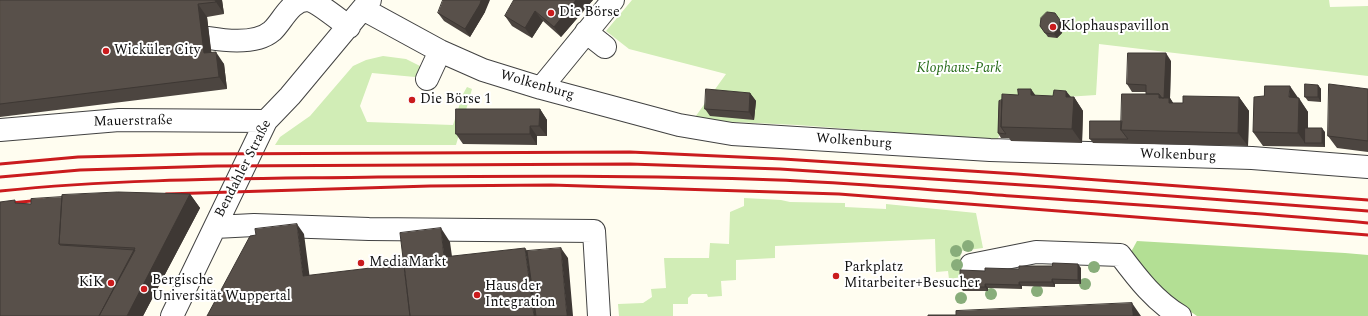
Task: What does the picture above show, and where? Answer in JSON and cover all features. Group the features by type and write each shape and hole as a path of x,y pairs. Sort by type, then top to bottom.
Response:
{"street":[{"path":"209,38 241,40 259,38 271,32 290,9 299,1 309,0 349,27"},
{"path":"541,88 612,0"},
{"name":"Bendahler Straße","path":"172,316 266,121 284,103 366,5"},
{"name":"Wolkenburg","path":"366,5 440,52 484,70 541,88 679,125 732,134 990,150 1252,158 1368,167"},
{"path":"586,32 605,47"},
{"path":"427,79 440,52"},
{"name":"Mauerstraße","path":"0,130 119,120 266,121"},
{"path":"215,226 254,225 369,229 594,231 599,316"},
{"path":"971,265 1036,252 1120,255 1155,298 1180,316"}],"green space":[{"name":"Klophaus-Park","path":"632,0 1329,0 1330,7 1368,6 1368,76 1099,44 1096,95 1020,100 997,140 797,125 693,120 726,74 629,49 606,31"},
{"path":"383,56 406,59 422,67 423,70 415,77 372,73 360,106 367,122 453,125 463,94 467,87 472,89 456,145 275,145 280,137 310,116 353,66 366,60"},
{"path":"744,198 781,200 790,202 845,203 845,207 886,209 886,204 976,213 983,248 960,251 962,277 949,279 948,271 936,272 935,239 775,246 775,258 736,260 736,280 721,281 722,296 708,297 707,294 692,294 688,298 688,304 673,304 673,316 619,316 618,304 643,303 652,297 651,289 666,288 664,258 709,258 710,243 729,244 730,212 744,206"},
{"path":"1137,241 1368,255 1368,316 1197,316 1160,291 1131,252"}],"building":[{"name":"Wicküler City","path":"0,0 215,0 216,2 198,4 204,53 216,52 219,77 0,104"},
{"path":"443,0 481,0 465,29 438,13"},
{"path":"514,0 576,0 554,27 535,11 525,28 505,16"},
{"name":"Klophauspavillon","path":"1047,12 1055,13 1060,20 1059,28 1054,34 1045,33 1040,26 1041,18"},
{"path":"1128,53 1166,53 1164,98 1162,98 1159,94 1146,94 1146,85 1127,84"},
{"path":"1305,84 1318,85 1318,97 1305,97"},
{"path":"1329,84 1368,89 1368,141 1328,136"},
{"path":"1265,86 1290,86 1289,97 1299,98 1298,133 1253,132 1254,97 1264,96"},
{"path":"706,89 750,93 749,112 705,109"},
{"path":"1018,89 1031,89 1031,95 1053,96 1054,90 1066,91 1066,97 1074,97 1072,129 1001,127 1002,94 1018,95"},
{"path":"1122,94 1159,94 1159,98 1169,98 1169,103 1183,103 1183,96 1239,97 1238,133 1121,130"},
{"path":"1002,100 1001,127 1006,134 998,133 999,101"},
{"path":"456,109 540,109 539,126 530,126 530,134 456,134"},
{"path":"1090,121 1122,121 1121,130 1128,139 1090,139"},
{"path":"1305,128 1322,128 1322,143 1305,143"},
{"path":"118,192 190,194 127,316 99,316 135,248 59,244 62,195"},
{"path":"62,197 60,245 135,250 99,316 0,316 0,202 15,200 15,203 31,204 31,199"},
{"path":"297,224 303,276 404,264 410,316 207,316 250,236 256,235 255,229"},
{"name":"Haus der Integration","path":"441,228 444,257 525,248 534,316 410,316 400,233"},
{"path":"561,248 567,316 536,316 527,251"},
{"path":"1053,263 1078,264 1078,280 1052,279 1052,282 1019,282 1019,285 985,284 985,287 960,287 960,270 985,271 985,268 1019,269 1019,266 1052,266"},
{"path":"1132,303 1133,316 928,316 956,315 956,311"}],"railway":[{"path":"0,164 78,157 199,154 630,152 783,159 1017,174 1368,200"},
{"path":"0,177 80,170 217,166 630,164 780,169 1053,187 1368,211"},
{"path":"0,191 142,181 236,179 528,176 728,178 865,185 1368,223"},
{"path":"166,194 430,186 551,185 839,194 1368,235"},
{"path":"0,204 42,200"}],"place":[{"name":"Die Börse","path":"551,13"},
{"name":"Klophauspavillon","path":"1053,27"},
{"name":"Wicküler City","path":"106,51"},
{"name":"Die Börse 1","path":"412,100"},
{"name":"MediaMarkt","path":"361,263"},
{"name":"Parkplatz Mitarbeiter+Besucher","path":"836,276"},
{"name":"KiK","path":"111,283"},
{"name":"Bergische Universität Wuppertal","path":"144,289"},
{"name":"Haus der Integration","path":"477,295"}]}
